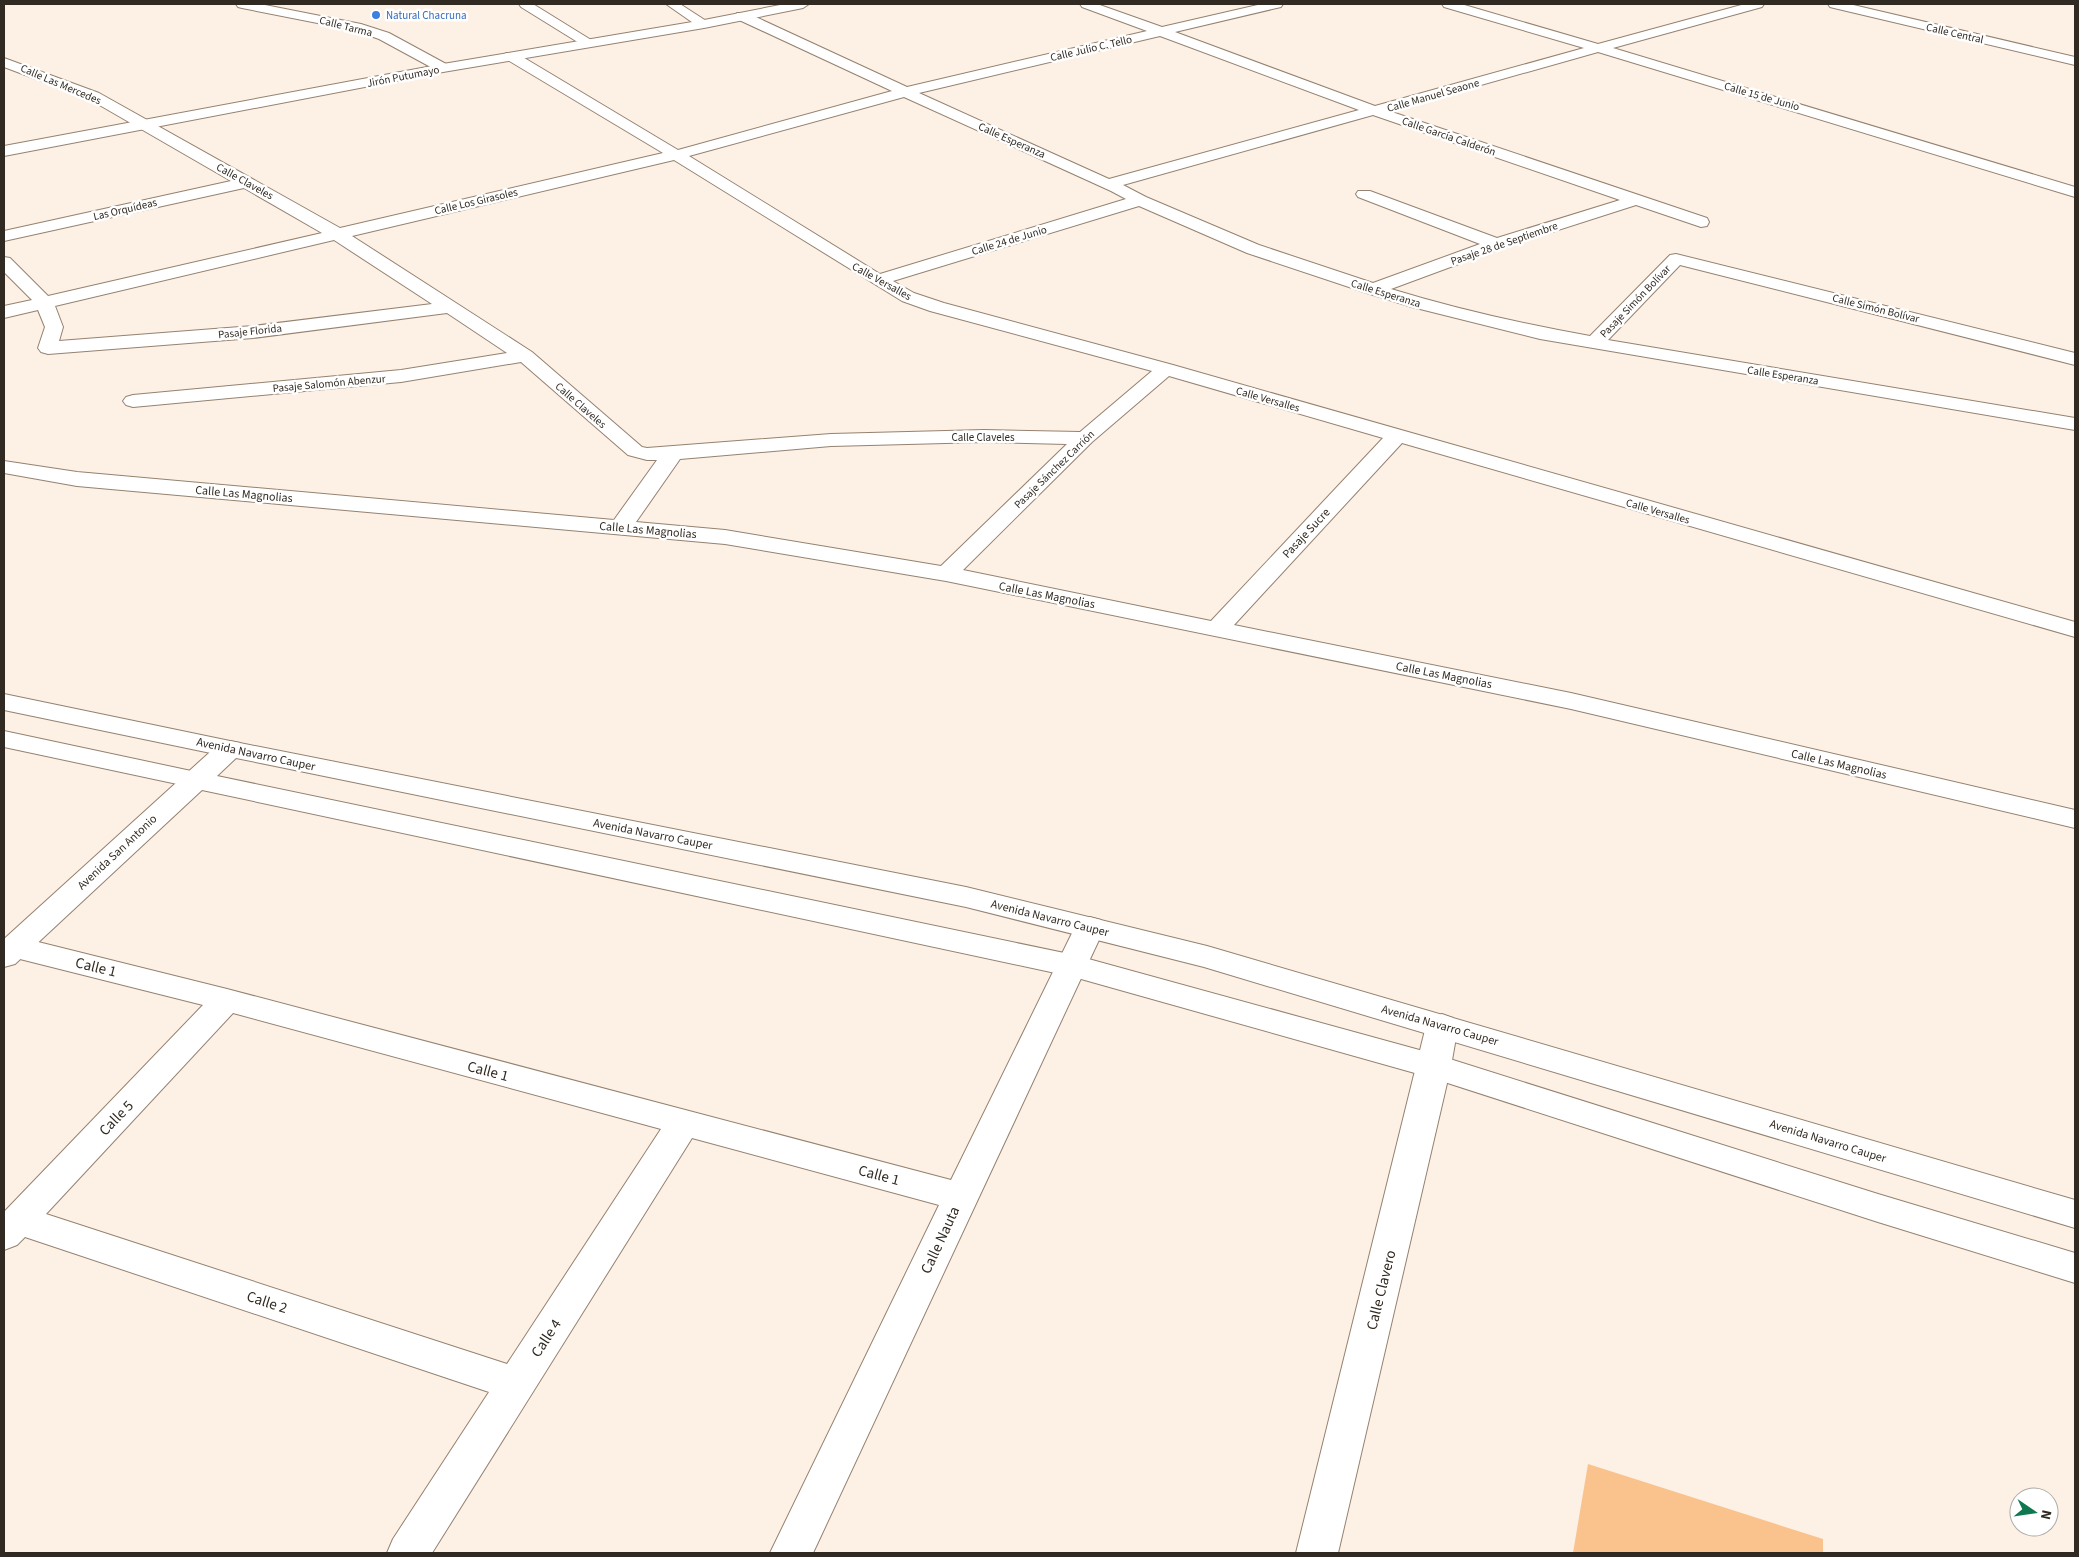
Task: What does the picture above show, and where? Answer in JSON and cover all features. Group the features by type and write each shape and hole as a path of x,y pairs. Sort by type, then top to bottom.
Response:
{"street":[{"name":"Calle Tarma","path":"242,4 356,27 384,36 443,68"},
{"path":"525,4 589,43"},
{"path":"672,4 704,24"},
{"name":"Jirón Putumayo","path":"4,151 443,68 704,24 804,4"},
{"name":"Calle García Calderón","path":"1086,4 1376,111 1701,222"},
{"name":"Calle Julio C. Tello","path":"905,92 1277,4"},
{"name":"Calle 15 de Junio","path":"1448,4 1824,114 2075,192"},
{"name":"Calle Manuel Seaone","path":"1108,184 1758,4"},
{"name":"Calle Central","path":"1834,4 2075,62"},
{"name":"Calle Esperanza","path":"742,16 1140,200 1253,249 1372,289 1418,303 1540,333 2075,424"},
{"name":"Calle Versalles","path":"511,56 878,280 908,297 937,308 1166,369 2075,630"},
{"name":"Calle Las Mercedes","path":"4,62 94,96 142,124"},
{"name":"Calle Los Girasoles","path":"4,312 676,155 905,92"},
{"name":"Calle Claveles","path":"142,124 337,234 452,307 524,356 635,451 647,454 673,453 831,440 984,436 1085,438"},
{"name":"Las Orquídeas","path":"4,236 247,182"},
{"path":"1364,194 1496,244"},
{"name":"Calle 24 de Junio","path":"878,280 1140,200"},
{"name":"Pasaje 28 de Septiembre","path":"1372,289 1496,244 1636,200"},
{"name":"Pasaje Simón Bolívar","path":"1594,343 1676,258"},
{"name":"Calle Simón Bolívar","path":"1676,258 2075,359"},
{"path":"4,262 45,303"},
{"name":"Pasaje Florida","path":"45,303 54,327 48,348 252,332 452,307"},
{"name":"Pasaje Salomón Abenzur","path":"133,401 401,376 524,356"},
{"name":"Pasaje Sánchez Carrión","path":"946,574 1085,438 1166,369"},
{"name":"Pasaje Sucre","path":"1217,629 1396,436"},
{"path":"621,527 673,453"},
{"name":"Calle Las Magnolias","path":"4,467 76,479 725,537 946,574 1571,701 2075,819"},
{"name":"Avenida Navarro Cauper","path":"4,702 966,897 1090,927 1207,957 2075,1214"},
{"path":"4,739 1074,966 1434,1066 1878,1208 2075,1268"},
{"name":"Avenida San Antonio","path":"9,951 230,749"},
{"name":"Calle Nauta","path":"791,1553 1074,966 1090,927"},
{"name":"Calle 1","path":"9,951 227,1000 683,1124 961,1197"},
{"name":"Calle 5","path":"11,1228 227,1000"},
{"name":"Calle Clavero","path":"1317,1553 1442,1026"},
{"name":"Calle 4","path":"408,1553 683,1124"},
{"name":"Calle 2","path":"11,1228 516,1384"}],"shaded area":[{"path":"1588,1464 1823,1539 1823,1553 1573,1553"}],"place":[{"name":"Natural Chacruna","path":"376,15"}]}
